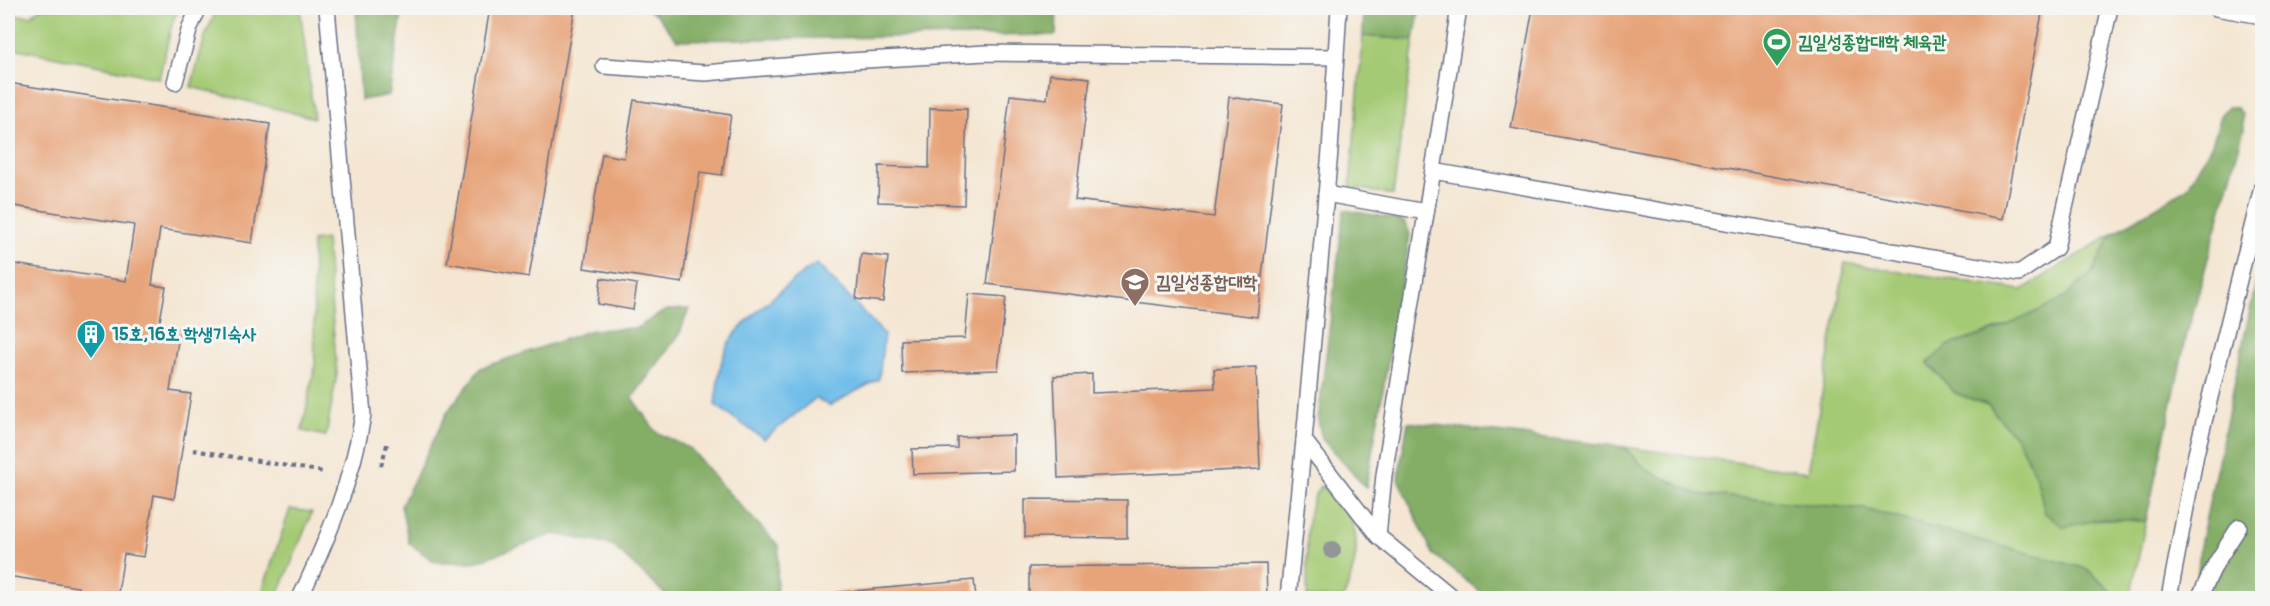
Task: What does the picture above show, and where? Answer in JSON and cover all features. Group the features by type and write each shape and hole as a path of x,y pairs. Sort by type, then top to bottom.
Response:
{"lane":[{"path":"175,82 190,27 199,8"},
{"path":"300,598 327,538 358,449 363,415 327,8"},
{"path":"1288,598 1326,194 1339,8"},
{"path":"1378,536 1384,476 1460,8"},
{"path":"1433,171 2019,273 2056,248 2110,8"},
{"path":"2216,8 2262,16"},
{"path":"604,66 705,73 831,62 986,53 1336,57"},
{"path":"2169,598 2196,454 2262,187"},
{"path":"1326,194 1426,212"},
{"path":"1304,440 1378,536 1453,598"},
{"path":"2199,598 2216,562 2239,527"}],"path":[{"path":"193,450 322,471"}],"green space":[{"path":"40,8 180,8 173,20 159,78 8,47 8,15 31,16"},
{"path":"218,8 300,8 314,118 191,87 206,33"},
{"path":"356,8 403,8 389,95 361,100"},
{"path":"644,8 1057,8 1056,35 677,40 656,14"},
{"path":"1364,8 1420,8 1414,40 1363,36"},
{"path":"1363,36 1414,40 1393,195 1350,187"},
{"path":"2229,107 2237,108 2243,115 2244,129 2187,334 2146,521 2103,519 2064,527 2045,513 2037,479 2018,440 1988,405 1955,393 1928,363 1947,346 1997,330 2061,300 2091,274 2112,234 2187,188 2212,144 2222,113"},
{"path":"1344,210 1397,219 1406,223 1410,235 1366,488 1322,439 1318,420"},
{"path":"2112,234 2094,271 2062,299 2024,318 1947,346 1955,393 1988,405 2018,440 2037,479 2045,513 2064,526 2103,519 2146,521 2130,598 2118,598 2087,569 1864,509 1697,494 1647,470 1624,447 1808,472 1845,263 2022,290"},
{"path":"326,239 337,374 326,436 302,431 315,365 312,241"},
{"path":"2262,254 2262,598 2196,598 2200,546"},
{"path":"689,309 679,335 632,398 656,432 691,449 721,485 779,546 776,596 669,598 612,545 554,534 475,562 435,562 409,543 401,506 448,411 481,368 592,330 637,328 666,310"},
{"path":"1408,422 1624,447 1647,470 1697,494 1864,509 2087,569 2118,598 1488,598 1433,554 1398,479"},
{"path":"1320,486 1341,505 1354,527 1356,550 1352,574 1344,598 1307,598 1308,526 1314,498"},
{"path":"290,509 312,512 277,598 260,598"}],"water":[{"path":"817,264 884,334 879,379 829,406 816,398 764,439 715,405 722,362 732,338 748,320"}],"building":[{"path":"490,8 575,8 529,277 447,263"},
{"name":"김일성종합대학 체육관","path":"1533,8 2043,8 2003,219 1511,128"},
{"path":"1050,74 1090,78 1075,200 1214,217 1229,97 1283,104 1257,317 987,284 1010,95 1047,99"},
{"name":"15호,16호 학생기숙사","path":"8,83 270,124 252,243 160,229 152,285 166,287 159,326 180,329 170,391 191,394 174,499 154,495 144,557 124,554 118,593 104,591 102,598 76,598 78,587 8,576 8,263 126,281 134,225 8,205"},
{"path":"634,100 731,115 722,175 700,172 682,283 584,268 602,154 624,158"},
{"path":"930,108 967,109 964,205 878,202 879,166 929,168"},
{"path":"861,254 888,257 883,302 856,299"},
{"path":"601,278 637,284 633,310 598,304"},
{"path":"969,294 1006,297 998,370 902,373 901,340 965,338"},
{"path":"1256,367 1260,469 1058,478 1054,376 1092,374 1092,393 1215,388 1214,369"},
{"path":"1014,435 1014,471 913,474 912,449 957,448 957,437"},
{"path":"1025,499 1127,500 1127,538 1025,537"},
{"path":"1266,564 1267,598 1029,598 1029,567"},
{"path":"974,580 976,598 832,598 831,593"}],"place":[{"name":"김일성종합대학 체육관","path":"1777,68"},
{"name":"김일성종합대학","path":"1135,308"},
{"name":"15호,16호 학생기숙사","path":"91,360"}]}
